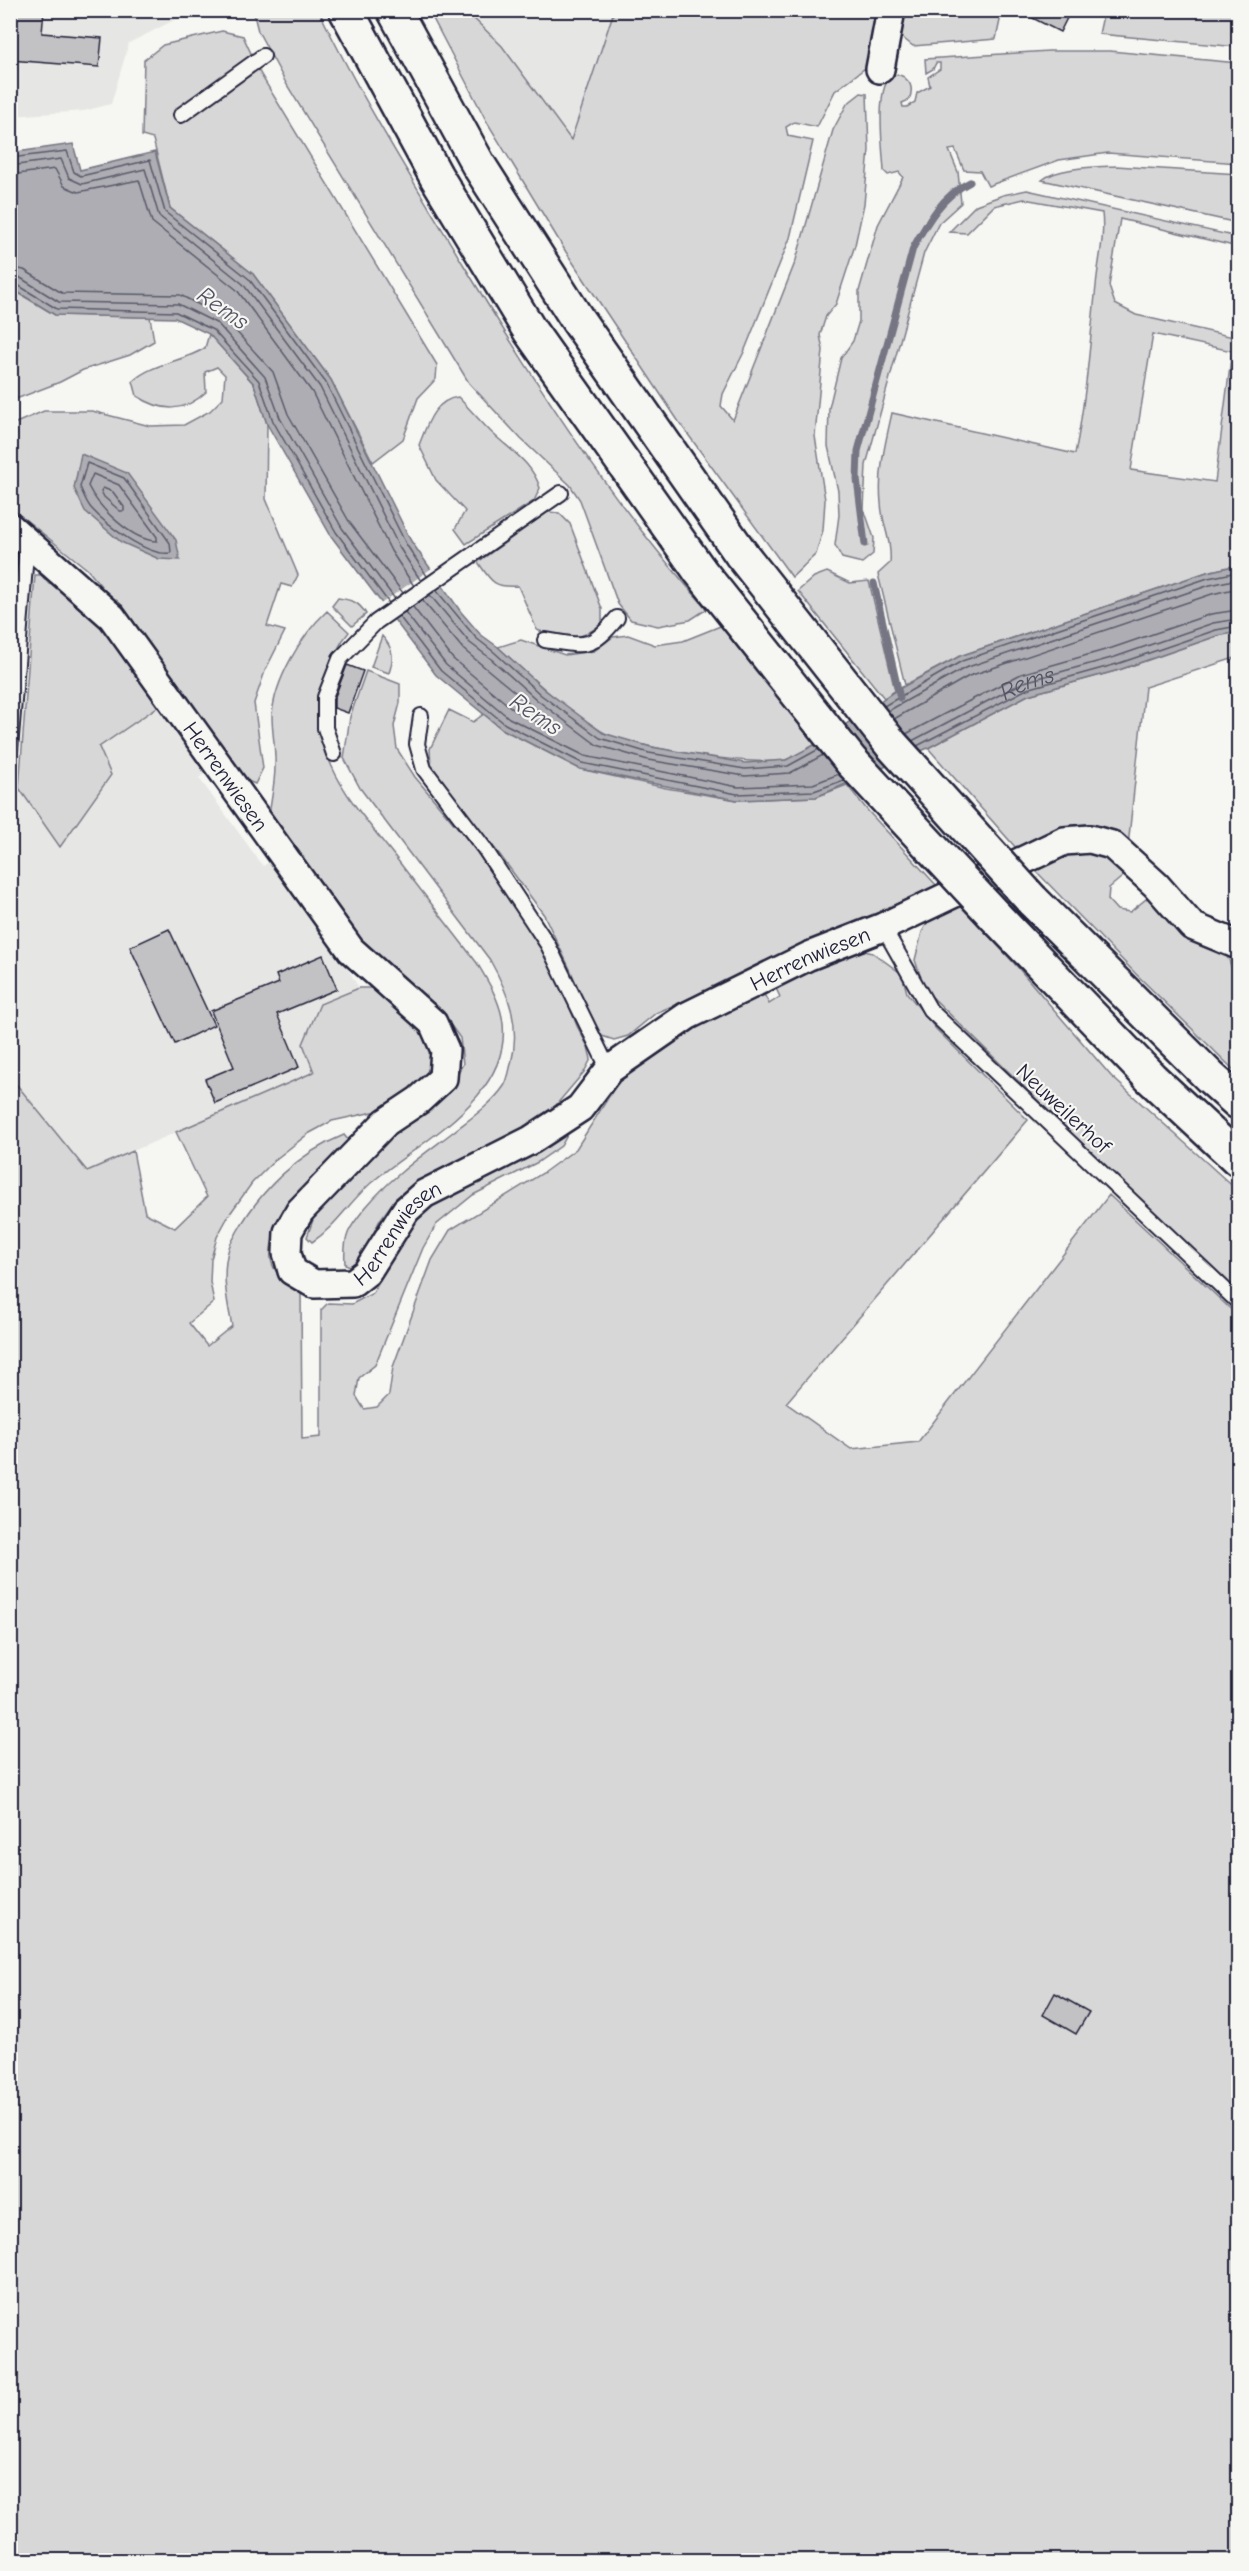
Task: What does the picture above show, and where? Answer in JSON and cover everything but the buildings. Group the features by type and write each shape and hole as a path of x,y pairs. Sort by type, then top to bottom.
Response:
{"highway":[{"path":"394,10 478,164 570,309 742,555 891,744 1032,900 1210,1077 1239,1102"},
{"path":"350,18 436,176 530,331 700,571 851,762 994,916 1151,1078 1239,1159"}],"street":[{"path":"880,69 891,10"},
{"name":"Herrenwiesen","path":"19,534 112,617 351,950 433,1023 445,1050 443,1078 419,1100 386,1122 300,1212 288,1232 287,1253 292,1271 314,1284 354,1283 367,1272 406,1210 424,1194 531,1140 580,1108 609,1070 687,1016 809,956 883,927 1064,841 1090,839 1112,845 1156,885 1192,926 1239,945"}],"lane":[{"path":"181,115 262,56"},
{"path":"334,754 325,728 325,697 340,659 376,622 561,493"},
{"path":"10,749 19,534"},
{"path":"545,640 581,645 600,638 617,618"},
{"path":"421,716 417,744 424,769 484,848 548,945 609,1070"},
{"name":"Neuweilerhof","path":"883,927 930,1010 1239,1302"}],"shaded area":[{"path":"11,11 192,11 129,43 111,104 84,111 11,116"},
{"path":"253,11 319,11 388,139 547,398 639,528 707,609 690,620 658,626 631,620 618,604 580,500 570,485 521,439 469,383 287,85 258,31"},
{"path":"429,11 466,11 502,46 571,140 614,11 883,11 869,65 835,91 817,127 794,122 786,127 788,136 813,141 790,238 744,352 723,394 721,406 733,420 796,260 833,130 847,104 861,93 867,94 869,150 864,204 855,245 836,304 826,316 820,335 823,350 815,436 825,500 823,530 816,554 792,577 679,422 566,252 487,122"},
{"path":"466,11 614,11 571,141 502,46"},
{"path":"896,11 1002,11 996,39 913,46 895,32"},
{"path":"1104,11 1238,11 1238,47 1099,34"},
{"path":"222,31 243,36 261,75 437,365 436,379 418,398 403,439 373,462 331,380 253,274 170,208 153,139 142,136 144,60 163,45"},
{"path":"1049,51 1110,51 1238,63 1238,163 1108,153 1059,160 988,186 980,171 964,170 955,149 949,150 958,172 961,203 939,223 924,253 866,465 864,509 874,538 873,554 862,563 842,558 835,545 839,515 838,491 828,446 829,408 841,358 853,341 859,321 859,291 878,225 903,177 899,172 888,175 884,171 881,119 883,91 887,81 897,75 908,81 911,89 910,97 902,103 903,107 907,107 915,102 917,93 930,86 928,77 940,69 940,63 936,63 933,69 926,73 925,59"},
{"path":"1116,166 1238,174 1238,223 1042,180 1057,172 1067,170"},
{"path":"1027,190 1238,237 1238,247 1120,219 1109,286 1115,304 1136,315 1238,338 1238,565 1207,572 960,656 905,685 878,574 890,563 890,547 882,511 880,480 892,413 1075,454 1085,391 1102,240 1102,213 1024,199 994,206 967,233 949,232 976,205 1003,195","holes":["1153,334 1232,351 1215,482 1131,470"]},
{"path":"10,288 55,315 150,317 154,341 130,355 83,370 60,382 11,401"},
{"path":"209,334 254,384 267,424 266,499 298,575 292,587 281,584 267,626 285,631 265,671 254,703 263,768 255,784 236,776 134,626 87,569 11,508 11,425 44,411 92,411 150,426 184,425 210,411 223,398 225,375 217,367 205,372 206,392 198,399 181,407 164,407 146,401 137,396 133,381 149,370 205,348"},
{"path":"458,397 526,464 540,488 534,501 466,544 455,529 465,511 436,480 419,445 437,408 450,399"},
{"path":"548,512 559,513 570,524 602,609 602,623 587,634 564,637 537,630 518,586 503,586 493,582 478,562"},
{"path":"10,551 19,584 10,697"},
{"path":"827,572 850,583 869,581 895,691 884,698 798,591 814,577"},
{"path":"35,575 41,575 49,584 62,577 110,623 163,703 99,747 111,775 60,847 19,788"},
{"path":"338,598 355,602 366,614 352,626 332,606"},
{"path":"327,611 349,632 333,659 321,704 321,729 327,753 336,775 364,817 477,963 498,1003 502,1017 503,1044 495,1069 482,1091 463,1111 442,1130 368,1186 330,1228 312,1242 307,1237 314,1217 348,1170 450,1086 463,1064 460,1038 442,1013 404,984 364,947 268,827 275,774 272,716 274,702 290,659 317,621"},
{"path":"723,625 818,743 789,759 747,761 663,749 615,737 601,731 548,692 498,647 521,640 565,655 594,651 613,637 628,635 655,645 683,641"},
{"path":"1238,632 1238,657 1145,687 1128,846 1115,831 1089,824 1058,828 1017,849 928,748 1028,695 1119,670 1217,636"},
{"path":"382,636 392,654 389,673 371,667"},
{"path":"366,671 400,684 400,703 394,726 397,749 415,777 467,839 518,906 550,957 591,1059 584,1072 551,1111 534,1125 418,1181 396,1198 380,1220 360,1260 350,1266 345,1264 345,1246 348,1232 355,1221 397,1176 480,1111 499,1093 507,1078 515,1036 508,998 490,960 360,788 344,758 350,717"},
{"path":"163,703 211,769 199,778 263,866 277,857 322,925 359,988 320,1004 315,1072 87,1171 11,1077 10,876 19,788 60,847 99,747"},
{"path":"449,710 473,722 484,714 502,729 580,769 666,788 737,800 816,797 847,785 938,887 877,917 656,1013 628,1036 614,1040 602,1036 592,1022 544,915 431,766 430,749"},
{"path":"1085,850 1112,857 1128,872 1109,888 1108,900 1117,910 1130,912 1151,895 1207,935 1222,949 1231,965 1238,986 1238,1074 1034,869 1063,854"},
{"path":"953,898 1014,963 1111,1076 1238,1191 1238,1296 925,990 915,960 922,932 934,911"},
{"path":"855,949 873,953 902,974 907,993 936,1029 1028,1120 786,1403 851,1449 918,1442 1109,1195 1238,1316 1238,2560 11,2560 10,1090 17,1085 87,1171 133,1151 145,1213 175,1228 207,1197 176,1132 314,1072 303,1044 320,1004 359,988 371,988 417,1019 433,1045 431,1064 422,1082 387,1109 332,1121 308,1134 276,1159 252,1183 229,1215 217,1237 211,1259 210,1282 214,1302 189,1323 207,1346 232,1326 225,1267 230,1246 237,1232 258,1201 283,1174 312,1152 344,1135 349,1141 294,1201 273,1239 271,1256 276,1271 301,1293 302,1439 321,1437 321,1310 328,1303 352,1304 373,1293 397,1244 418,1212 565,1128 569,1132 561,1146 538,1162 473,1195 436,1225 423,1248 375,1365 359,1378 356,1396 364,1409 377,1407 389,1395 393,1367 432,1260 450,1230 543,1173 576,1149 620,1079 700,1019 754,988 765,996 769,1004 780,997 775,986"}],"water":[{"name":"Rems","path":"73,144 80,170 155,152 170,208 253,274 331,380 411,541 461,612 480,634 498,647 545,690 603,733 651,747 745,763 786,760 818,743 895,691 960,656 1207,572 1238,565 1238,632 1217,636 1119,670 1028,695 928,748 816,797 737,800 580,769 502,729 436,675 331,536 267,424 254,384 209,334 175,318 55,315 11,288 10,153"},
{"path":"81,454 127,473 176,540 180,560 159,559 121,542 85,511 74,488"}],"pier":[{"path":"432,568 444,586 392,622 379,605"}],"waterway":[{"path":"865,544 857,479 858,451 913,248 930,219 944,202 970,182"},
{"path":"874,583 900,698"}]}
